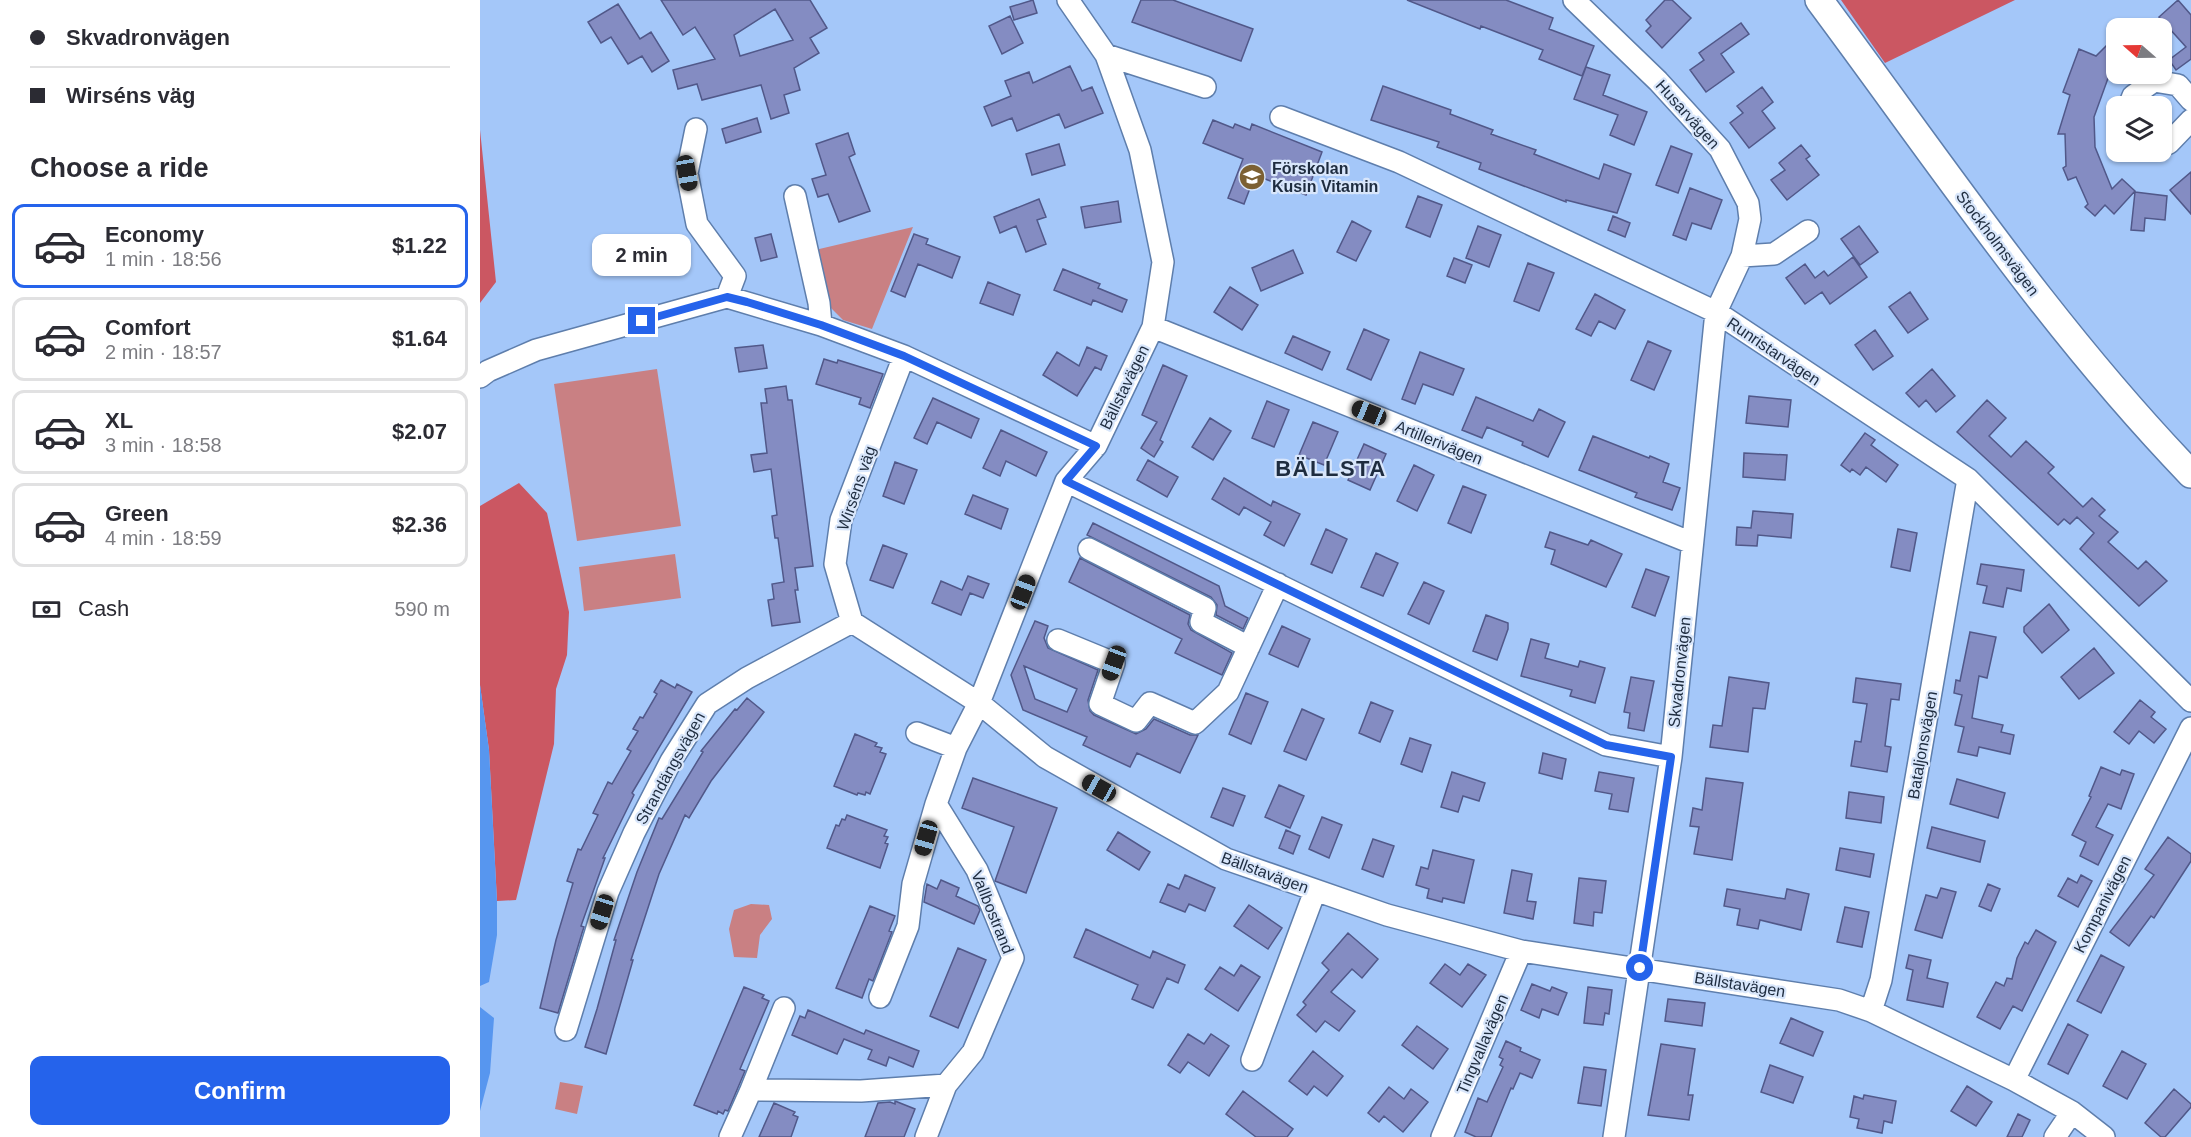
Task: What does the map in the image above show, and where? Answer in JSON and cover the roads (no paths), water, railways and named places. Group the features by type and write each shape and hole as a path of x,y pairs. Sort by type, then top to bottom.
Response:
{"main road":[{"name":"Stockholmsvägen","path":"1819,0 1982,223 2067,334 2191,474"}],"street":[{"name":"Bällstavägen","path":"1068,0 1106,55 1140,150 1162,262 1153,327 1096,446 1066,481 979,703 1045,757 1226,859 1387,915 1521,951 1839,1000 1871,1011 2014,1080 2072,1112 2104,1137"},
{"name":"Husarvägen","path":"1574,0 1658,81 1720,149 1748,203 1749,219 1742,256 1716,312"},
{"path":"1106,55 1205,87"},
{"path":"2133,96 2154,81 2178,85 2191,100"},
{"name":"Runristarvägen","path":"1281,117 1399,162 1716,312 1968,479 2191,701"},
{"path":"2172,140 2191,120"},
{"path":"696,129 687,173 697,224 735,276 727,297"},
{"path":"795,196 819,303 821,325"},
{"path":"1742,256 1774,254 1809,231"},
{"path":"480,377 488,371 537,350 727,297 821,325 904,356 1096,446"},
{"name":"Skvadronvägen","path":"1614,1137 1671,757 1716,312"},
{"name":"Artillerivägen","path":"1153,327 1692,543"},
{"name":"Wirséns väg","path":"852,622 835,564 841,520 904,356"},
{"name":"Bataljonsvägen","path":"1871,1011 1881,980 1968,479"},
{"path":"1066,481 1606,745 1671,757"},
{"path":"1089,549 1205,608 1201,622 1249,647"},
{"path":"1058,640 1114,663 1100,704 1136,721 1150,703 1196,723 1228,692 1278,585"},
{"path":"852,622 979,703 956,748 936,804 913,884 908,926 880,997"},
{"name":"Strandängsvägen","path":"566,1030 608,892 634,833 671,761 707,704 747,678 852,622"},
{"name":"Kompanivägen","path":"2014,1080 2191,728"},
{"path":"918,733 956,748"},
{"name":"Vallbostrand","path":"926,1137 946,1085 973,1052 1013,958 977,870 936,804"},
{"name":"Bällstavägen","path":"1252,1060 1316,891"},
{"name":"Tingvallavägen","path":"1442,1137 1521,951"},
{"path":"730,1137 784,1008"},
{"path":"751,1090 861,1091 946,1085"},
{"path":"2055,1137 2072,1112"}],"water":[{"path":"480,685 489,750 497,935 489,982 480,986"},
{"path":"480,1007 494,1018 490,1073 480,1111"}],"place":[{"name":"Förskolan Kusin Vitamin","path":"1252,177"}],"district":[{"name":"BÄLLSTA","path":"1331,468"}]}
